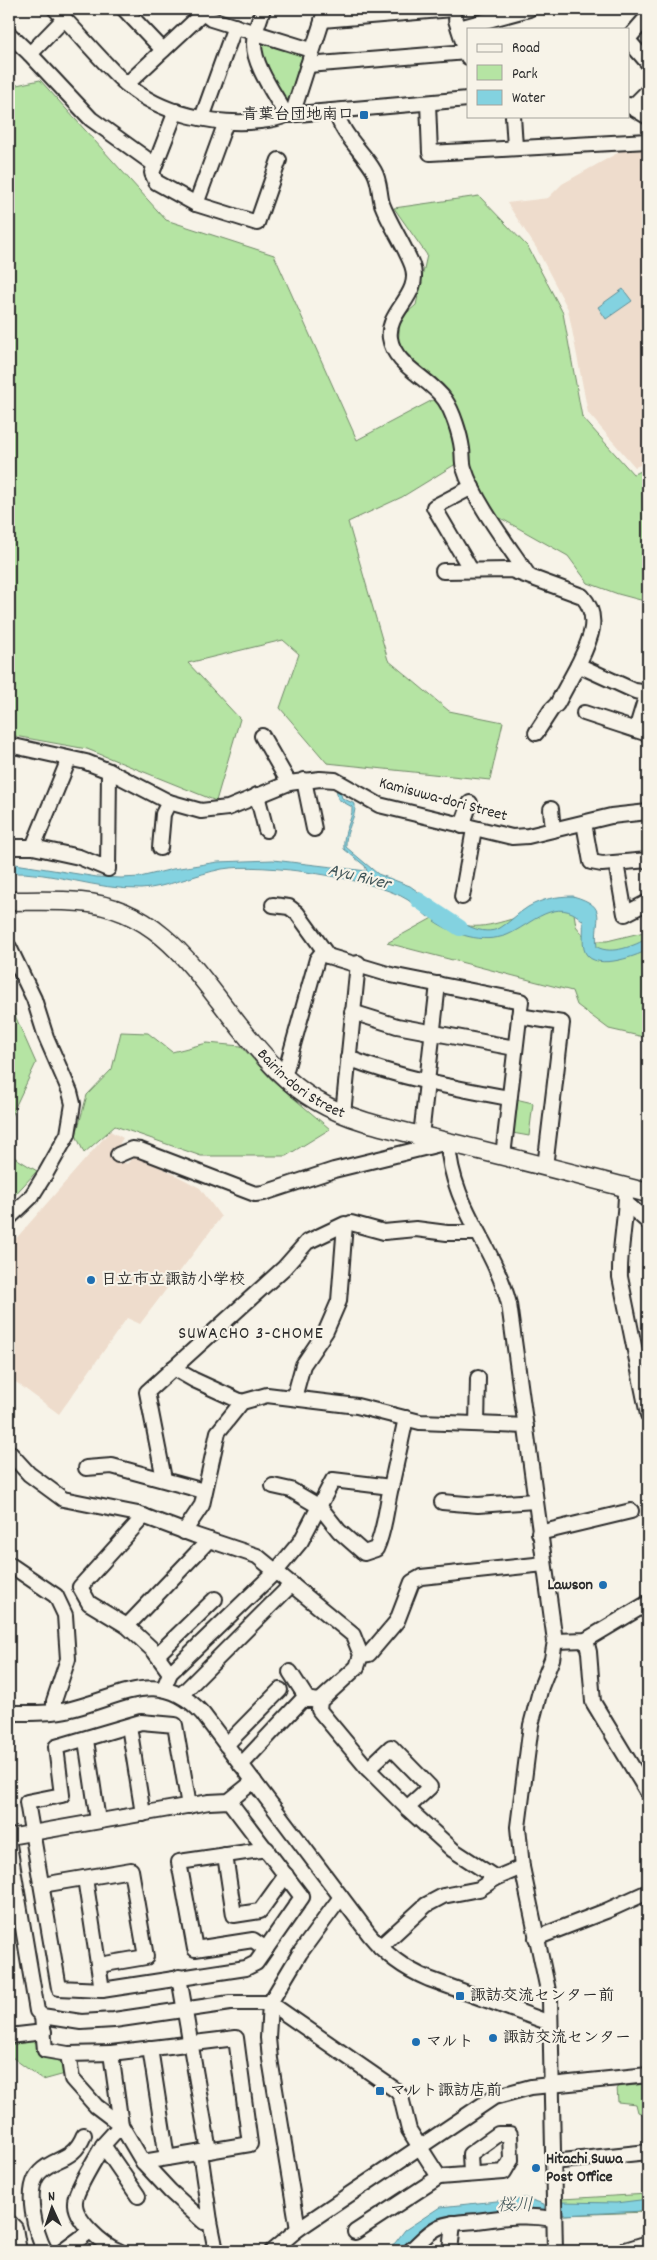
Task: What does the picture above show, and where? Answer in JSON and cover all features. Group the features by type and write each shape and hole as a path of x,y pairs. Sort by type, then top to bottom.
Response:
{"main road":[{"name":"Bairin-dori Street","path":"9,901 82,902 106,906 142,921 157,930 183,955 257,1048 284,1077 317,1101 343,1114 545,1167 626,1195 648,1193"}],"street":[{"path":"124,9 163,50"},
{"path":"263,9 253,41 256,56 289,115"},
{"path":"289,115 308,65 311,50 324,14 452,9 467,52"},
{"path":"459,28 529,9"},
{"path":"127,84 202,10 211,18 311,50"},
{"path":"30,54 60,14 127,84 155,103 202,118 226,122 256,121 289,115 467,99"},
{"path":"630,37 648,16"},
{"path":"202,118 235,26"},
{"path":"9,34 91,118 155,165"},
{"path":"630,41 648,63"},
{"path":"308,65 467,55"},
{"path":"648,91 630,106 648,116"},
{"path":"428,103 430,153 648,141"},
{"path":"176,110 152,173 156,182 196,204 257,223 279,160"},
{"path":"336,111 341,126 348,137 375,172 384,208 413,267 412,288 392,323 390,338 392,346 402,360 441,394 448,406 461,443 463,467 472,487 528,575"},
{"path":"513,118 515,147"},
{"path":"196,204 226,122"},
{"path":"471,570 434,507 472,487"},
{"path":"444,571 511,570 574,592 582,596 590,604 593,626 591,638 557,704 536,733"},
{"path":"578,665 635,691 648,694 642,732 584,714"},
{"path":"262,736 290,783"},
{"name":"Kamisuwa-dori Street","path":"9,745 86,762 110,771 169,802 201,811 228,808 290,783 304,780 335,780 379,805 512,837 528,836 610,816 648,812"},
{"path":"33,847 69,759"},
{"path":"9,847 33,847 79,856 108,869 110,771"},
{"path":"304,780 314,830"},
{"path":"257,795 266,830"},
{"path":"160,848 163,814 169,802"},
{"path":"462,897 470,803"},
{"path":"551,809 553,830"},
{"path":"584,823 591,862 602,864 648,860"},
{"path":"616,863 625,914 648,902"},
{"path":"273,905 289,906 328,956"},
{"path":"9,947 34,999 46,1038 63,1075 73,1104 68,1134 31,1197 9,1218"},
{"path":"284,1077 317,959 321,954 391,974 521,1001 503,1156"},
{"path":"343,1114 358,964"},
{"path":"421,1136 438,984"},
{"path":"352,1012 396,1026 515,1048"},
{"path":"519,1016 562,1023 545,1167"},
{"path":"348,1058 385,1073 509,1098"},
{"path":"118,1155 132,1149 140,1150 256,1194 334,1170 448,1142 449,1167 456,1187 508,1298 555,1641 552,1659 541,1687 531,1725 518,1827 522,1867 548,1988 555,2251"},
{"path":"626,1195 648,1222"},
{"path":"626,1195 620,1277 648,1415"},
{"path":"350,1223 384,1232 416,1229 447,1233 477,1233"},
{"path":"164,1479 147,1392 284,1268 307,1242 345,1224 339,1301 326,1331 303,1365 294,1398"},
{"path":"173,1368 242,1402"},
{"path":"477,1424 478,1378"},
{"path":"184,1532 202,1505 218,1432 242,1402 267,1395 356,1406 420,1422 526,1426"},
{"path":"273,1486 291,1490 320,1507 339,1531 364,1553 376,1549 383,1534 384,1521 406,1418"},
{"path":"9,1452 28,1474 63,1499 144,1516 184,1532 257,1556 277,1570 352,1635 361,1655 357,1667 314,1701 303,1699 241,1764"},
{"path":"86,1468 112,1466 204,1491"},
{"path":"164,1688 170,1674 277,1570 301,1540 333,1480 391,1487"},
{"path":"442,1502 478,1504 535,1501"},
{"path":"539,1533 631,1511"},
{"path":"144,1516 80,1588 89,1603 127,1626 157,1655 170,1674"},
{"path":"127,1626 209,1540"},
{"path":"9,1564 56,1596 64,1615 68,1659 54,1701 54,1712"},
{"path":"361,1655 369,1654 397,1621 412,1582 421,1577 544,1564"},
{"path":"181,1696 292,1584"},
{"path":"157,1655 215,1599"},
{"path":"555,1641 586,1640 648,1603"},
{"path":"586,1640 589,1652 593,1702 648,1793"},
{"path":"290,1672 314,1701 318,1710 368,1769 407,1808 453,1850 496,1878"},
{"path":"9,1713 54,1712 140,1688 164,1688 181,1696 196,1706 380,1948 389,1957 412,1972 550,2023"},
{"path":"226,1745 280,1690"},
{"path":"189,1806 175,1725 141,1722 86,1740 56,1747 62,1795 27,1802 59,1988 102,1990 246,1968 256,1963 302,1898 229,1801"},
{"path":"129,1726 142,1814"},
{"path":"86,1740 98,1822"},
{"path":"368,1769 391,1747 430,1787 407,1808"},
{"path":"9,1837 189,1806 229,1801 254,1781"},
{"path":"9,1845 37,2012 42,2016 81,2022 114,2020 230,2003 270,2003 402,2097 409,2130 439,2177"},
{"path":"266,1849 179,1862 194,1949 253,1940 266,1949"},
{"path":"225,1855 234,1915 260,1911 286,1875"},
{"path":"380,1948 426,1905 443,1896 479,1889 496,1878 522,1867"},
{"path":"42,1885 130,1870 146,1957 99,1965"},
{"path":"85,1878 102,1990"},
{"path":"536,1938 648,1892"},
{"path":"298,2230 270,2058 268,2038 270,2003 300,1953 341,1897"},
{"path":"179,1977 191,2044 205,2151 210,2220 216,2251"},
{"path":"42,2016 45,2050 68,2054 111,2053 236,2038 250,2144 143,2162"},
{"path":"9,2036 44,2032"},
{"path":"150,2048 167,2158"},
{"path":"111,2053 121,2125 103,2145 75,2201 77,2213 90,2231 109,2248 119,2251"},
{"path":"68,2054 72,2079 96,2106 121,2125 143,2162 170,2191 204,2222 210,2220"},
{"path":"272,2251 298,2230 494,2097 519,2089 648,2075"},
{"path":"45,2251 39,2240 31,2202 35,2180 40,2172 70,2156 84,2135"},
{"path":"103,2145 138,2196"},
{"path":"553,2162 648,2152"},
{"path":"355,2232 439,2177 471,2174"},
{"path":"410,2251 439,2227 454,2223 554,2211"},
{"path":"9,2222 15,2228 19,2251"},
{"path":"450,2251 454,2223"},
{"path":"64,2251 90,2231"},
{"path":"622,2251 648,2243"}],"shaded area":[{"path":"648,144 648,462 635,467 588,413 568,309 537,249 507,203 548,198 562,184 630,146"},
{"name":"日立市立諏訪小学校","path":"110,1131 123,1138 112,1156 127,1164 136,1154 200,1188 221,1217 140,1324 127,1318 59,1414 9,1377 9,1243 13,1242"}],"green space":[{"path":"260,38 306,52 293,101 288,102 283,99 270,77 264,63"},
{"path":"40,80 166,220 274,255 357,440 446,393 398,346 400,319 416,305 427,255 394,208 479,196 528,247 563,313 582,417 633,474 648,469 648,579 646,583 648,584 648,602 588,583 568,556 495,515 459,462 402,497 348,522 388,660 449,711 503,722 490,780 327,763 280,708 299,654 283,640 188,663 240,719 216,801 87,749 9,735 9,94 12,86"},
{"path":"573,907 576,926 588,941 607,941 648,931 648,1038 609,1029 577,1005 572,991 387,943 436,916 460,925 480,926 535,913"},
{"path":"9,1002 36,1063 9,1120"},
{"path":"121,1032 148,1033 172,1052 207,1043 241,1046 271,1079 330,1129 286,1156 201,1156 115,1126 84,1153 76,1135 87,1095 112,1069"},
{"path":"511,1098 533,1103 529,1136 507,1132"},
{"path":"9,1154 37,1171 9,1201"},
{"path":"39,2036 61,2056 65,2074 43,2080 9,2055 9,2040"},
{"path":"646,2084 648,2116 638,2112 636,2104 618,2102 617,2087"},
{"path":"648,2194 648,2212 563,2215 562,2199"}],"water":[{"path":"623,289 632,301 606,319 598,307"},
{"path":"335,783 338,785 342,798 355,804 346,847 378,874 410,886 441,908 428,917 408,900 392,892 345,879 289,870 240,867 222,869 160,886 141,889 124,889 42,875 9,873 9,863 97,877 121,878 140,877 173,869 218,862 273,860 367,871 365,866 344,849 352,807 338,799"},
{"path":"573,896 585,900 596,910 598,915 597,947 616,950 648,938 648,950 613,961 603,962 595,960 588,956 584,949 583,921 573,913 564,910 544,914 507,935 488,939 460,934 434,921 448,913 472,928 486,931 493,930 500,928 533,904 555,897"},
{"name":"桜川","path":"525,2198 544,2204 545,2212 521,2208 441,2217 424,2227 400,2251 383,2251 395,2243 405,2230 440,2207"},
{"path":"648,2199 648,2209 644,2211 563,2215 562,2202 616,2203"}],"waterway":[{"name":"Ayu River","path":"418,900 460,928"}],"place":[{"name":"青葉台団地南口","path":"364,115"},
{"name":"日立市立諏訪小学校","path":"91,1280"},
{"name":"Lawson","path":"603,1585"},
{"name":"諏訪交流センター前","path":"460,1996"},
{"name":"諏訪交流センター","path":"493,2038"},
{"name":"マルト","path":"416,2042"},
{"name":"マルト諏訪店前","path":"380,2091"},
{"name":"Hitachi Suwa Post Office","path":"536,2168"}],"district":[{"name":"SUWACHO 3-CHOME","path":"251,1334"}]}
